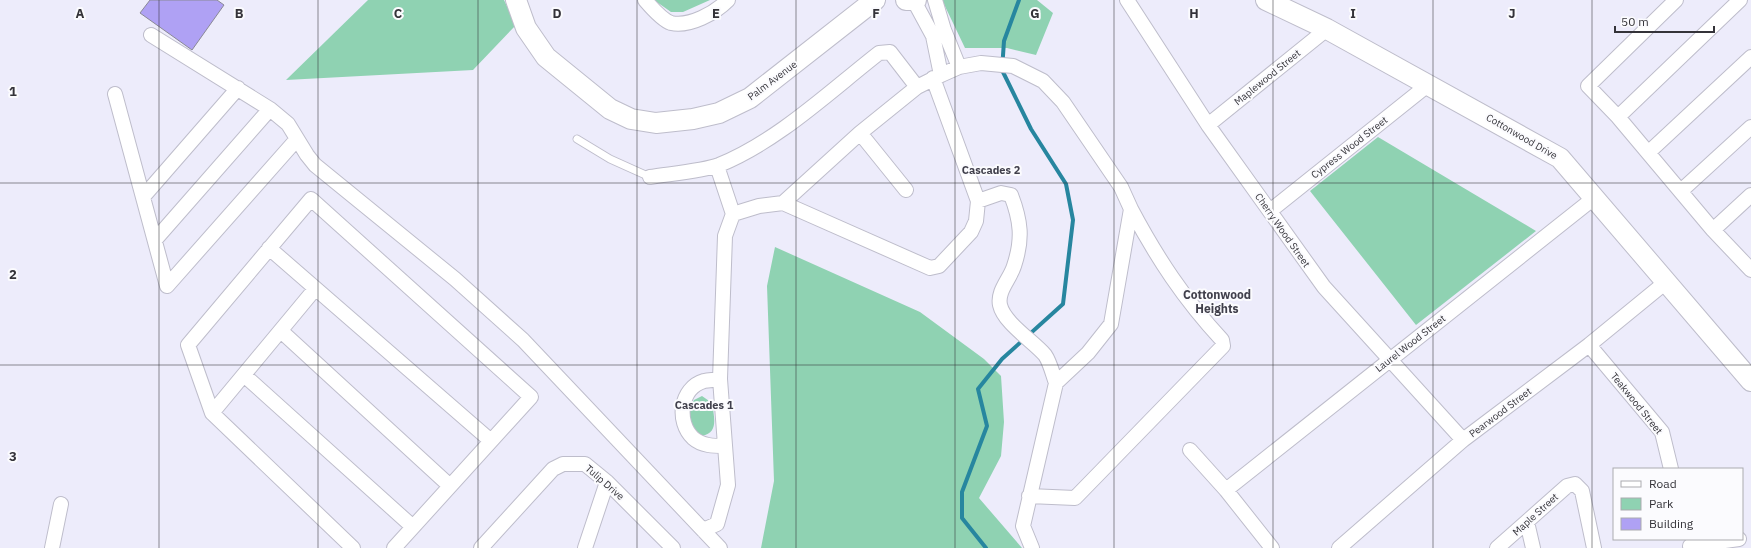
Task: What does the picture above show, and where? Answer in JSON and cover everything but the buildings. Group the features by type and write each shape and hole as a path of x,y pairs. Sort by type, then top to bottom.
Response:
{"street":[{"name":"Palm Avenue","path":"516,0 526,28 546,57 610,109 631,119 656,123 693,119 719,113 750,98 875,0"},
{"path":"645,0 654,10 670,23 684,23 704,17 728,0"},
{"path":"733,214 759,206 783,203 930,268 939,266 971,232 976,221 978,200 937,76 933,36 912,0"},
{"path":"935,0 944,30 959,67"},
{"name":"Cherry Wood Street","path":"1127,0 1208,124 1324,287 1463,440"},
{"name":"Cottonwood Drive","path":"1266,0 1327,29 1429,84 1560,158 1751,381"},
{"path":"1676,0 1588,86 1649,152 1714,230 1750,266"},
{"path":"1618,117 1740,0"},
{"name":"Maplewood Street","path":"1208,124 1327,29"},
{"path":"151,35 238,88 288,124 307,155 316,165 455,279 523,340 720,548"},
{"path":"650,176 717,166 748,151 778,132 879,53 890,52 917,87"},
{"path":"1649,152 1751,58"},
{"path":"783,203 860,133 917,87 937,76 959,67 981,63 1013,66 1044,81 1063,102 1121,187 1150,245 1185,298 1222,340 1223,346 1076,498 1029,496"},
{"name":"Cypress Wood Street","path":"1270,211 1429,84"},
{"path":"142,197 238,88"},
{"path":"115,94 167,286 297,139"},
{"path":"155,240 270,110"},
{"path":"1682,190 1751,127"},
{"path":"860,133 906,190"},
{"path":"703,530 717,524 728,485 720,379 725,236 733,214 717,166"},
{"path":"978,200 1001,193 1011,195 1019,215 1020,237 1014,267 1000,296 1000,305 1004,315 1046,356 1056,383"},
{"path":"1714,230 1751,196"},
{"name":"Laurel Wood Street","path":"1226,490 1389,359 1594,198"},
{"path":"353,548 212,413 188,344 311,199 531,397 394,548"},
{"path":"1032,548 1023,526 1056,383 1088,353 1111,324 1131,209"},
{"path":"269,248 491,441"},
{"name":"Pearwood Street","path":"1339,548 1463,440 1589,345 1666,282"},
{"path":"212,413 316,289"},
{"path":"281,331 450,486"},
{"name":"Teakwood Street","path":"1589,345 1662,432 1671,468"},
{"path":"244,375 413,527"},
{"path":"720,379 703,381 689,392 682,407 684,424 693,438 708,446 725,446"},
{"path":"1190,450 1226,490 1272,548"},
{"name":"Tulip Drive","path":"481,548 553,469 562,464 585,464 607,482 660,542 673,548"},
{"path":"584,548 607,482"},
{"name":"Maple Street","path":"1497,548 1567,486 1575,484 1582,491 1594,548"},
{"path":"52,548 61,504"},
{"path":"1527,522 1533,548"},
{"path":"1690,544 1731,540"}],"lane":[{"path":"577,139 610,159 650,176"}],"green space":[{"path":"368,0 504,0 516,25 473,70 286,80"},
{"path":"654,0 710,0 683,12 671,12"},
{"path":"942,0 1037,0 1053,13 1036,55 1007,48 965,48"},
{"path":"1378,137 1536,231 1416,325 1310,191"},
{"path":"775,247 920,312 984,359 1001,376 1004,422 1001,456 979,498 1022,548 761,548 774,481 767,286"},
{"path":"702,396 712,403 714,424 711,432 702,436 692,425 687,411 694,400"}],"waterway":[{"path":"986,548 962,518 962,492 987,426 978,389 1002,359 1063,304 1073,220 1066,184 1031,129 1002,70 1004,41 1019,0"}],"district":[{"name":"Cascades 2","path":"991,170"},
{"name":"Cottonwood Heights","path":"1217,302"},
{"name":"Cascades 1","path":"704,405"}]}
